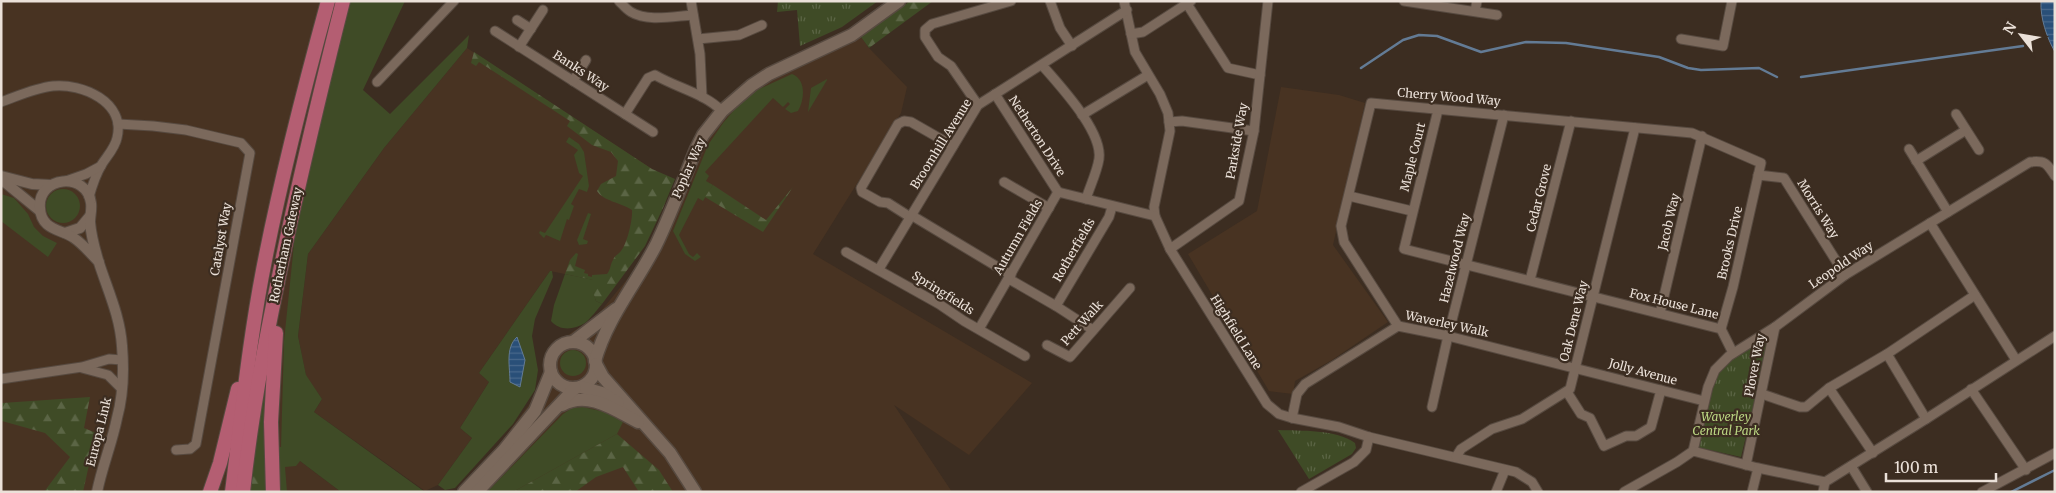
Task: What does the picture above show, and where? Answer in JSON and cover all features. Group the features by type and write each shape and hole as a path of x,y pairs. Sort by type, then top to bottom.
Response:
{"highway":[{"name":"Rotherham Gateway","path":"232,492 251,340 266,255 304,90 328,1"},
{"name":"Rotherham Gateway","path":"243,492 257,386 320,90 343,1"},
{"path":"273,492 271,422 273,361 284,255"},
{"path":"210,492 220,463 251,340"}],"main road":[{"name":"Poplar Way","path":"477,492 556,408 593,376 601,342 618,307 656,245 703,135 722,111 761,78 852,35 899,1"},
{"name":"Poplar Way","path":"464,492 504,450 535,411 551,372 550,363 555,351 562,345 573,342 618,307"},
{"path":"573,342 588,348 603,377 670,453 695,492"},
{"path":"551,372 559,384 602,393 635,413"},
{"path":"556,408 570,400 598,401 649,428"}],"street":[{"path":"377,82 454,1"},
{"path":"619,1 631,12 637,14 654,17 693,15"},
{"path":"691,1 700,54 702,97"},
{"path":"978,105 951,66 938,57 925,37 925,30 932,24 1011,1"},
{"path":"1050,1 1060,28 1072,46"},
{"name":"Parkside Way","path":"1170,249 1239,201 1254,130 1268,1"},
{"path":"1404,1 1497,15"},
{"path":"1474,11 1476,1"},
{"path":"1681,40 1723,46 1732,1"},
{"path":"1130,34 1143,32 1189,3 1228,68 1260,75"},
{"name":"Broomhill Avenue","path":"879,269 978,105 1072,46 1125,5"},
{"name":"Highfield Lane","path":"1125,5 1135,52 1166,107 1169,122 1170,131 1154,207 1155,216 1170,249 1267,404 1279,414 1292,418 1339,427 1369,437 1516,472 1532,482 1538,492"},
{"path":"519,46 543,10"},
{"path":"517,20 531,29"},
{"path":"698,39 739,35 762,25"},
{"name":"Banks Way","path":"495,31 653,132"},
{"path":"572,81 586,60"},
{"path":"1042,65 1082,115 1096,139 1099,159 1086,199"},
{"path":"1082,115 1148,75"},
{"path":"625,114 648,78 652,76 702,97 722,111"},
{"path":"1,102 51,86 74,88 89,92 106,101 114,113 118,124 116,142 101,166 89,196 80,185 66,181"},
{"name":"Netherton Drive","path":"995,94 1058,192"},
{"name":"Cherry Wood Way","path":"1398,326 1344,242 1341,226 1371,103 1692,133 1761,163"},
{"name":"Maple Court","path":"1438,110 1404,249 1467,265"},
{"path":"1956,114 1979,150"},
{"name":"Hazelwood Way","path":"1432,407 1504,115"},
{"path":"953,146 911,122 904,121 898,124 861,188 862,192 880,202 888,203 911,216 1092,330"},
{"path":"1169,122 1182,121 1254,130"},
{"name":"Cedar Grove","path":"1530,280 1571,121"},
{"name":"Catalyst Way","path":"118,124 186,130 241,143 250,153 196,444 190,449 176,450"},
{"name":"Oak Dene Way","path":"1567,392 1570,389 1576,367 1635,128"},
{"path":"1916,161 1966,130"},
{"name":"Jacob Way","path":"1660,313 1702,136"},
{"path":"1908,148 1948,212"},
{"name":"Leopold Way","path":"1693,451 1704,401 1714,370 1733,353 1775,327 1845,275 2030,162 2039,161 2047,164 2055,176"},
{"name":"Brooks Drive","path":"1721,329 1733,287 1761,163"},
{"path":"66,181 101,166"},
{"name":"Morris Way","path":"1758,175 1784,178 1845,275"},
{"name":"Europa Link","path":"1,178 32,184 51,185 66,181"},
{"name":"Europa Link","path":"1,178 40,211 48,227 77,240 99,262"},
{"path":"1004,182 1049,208"},
{"path":"40,211 41,196 51,185"},
{"name":"Autumn Fields","path":"979,329 1058,192 1155,216"},
{"name":"Europa Link","path":"89,196 91,203 90,216 99,262 119,320 122,360 122,389 117,419 97,492"},
{"path":"1349,196 1412,211"},
{"name":"Rotherfields","path":"1056,306 1112,206"},
{"path":"65,233 80,228 90,216"},
{"path":"1930,224 2016,360"},
{"name":"Springfields","path":"846,252 879,269 939,304 964,322 1025,356"},
{"name":"Fox House Lane","path":"1467,265 1721,329 1733,353"},
{"name":"Pett Walk","path":"1047,345 1070,357 1130,288"},
{"path":"1762,394 1800,407 1806,407 1829,388 1887,354 1975,295"},
{"name":"Waverley Walk","path":"1292,418 1297,394 1305,384 1398,326 1576,367"},
{"name":"Plover Way","path":"1746,465 1775,327"},
{"path":"1626,491 1693,451 1758,468 1825,482 2055,336"},
{"path":"1887,354 1926,419"},
{"path":"1,379 82,368 108,359 122,360"},
{"name":"Jolly Avenue","path":"1576,367 1704,401"},
{"path":"82,368 108,375 122,389"},
{"path":"1829,388 1873,453"},
{"path":"1971,389 2026,470"},
{"path":"1456,457 1460,449 1492,429 1522,419 1567,392 1581,414 1590,418 1604,446 1626,436 1636,436 1651,427 1661,390"},
{"path":"1301,492 1354,462 1366,450 1369,437"},
{"path":"1982,492 2055,453"},
{"path":"1850,466 1867,492"},
{"path":"1752,492 1758,468"},
{"path":"1496,492 1505,470"},
{"path":"1823,492 1825,482"}],"shaded area":[{"path":"1,1 353,1 288,357 300,461 341,492 1,492"},
{"path":"861,37 869,48 907,87 901,113 813,254 1032,383 969,455 894,405 952,492 456,492 496,449 530,403 539,388 552,348 572,332 596,317 637,267 687,184 711,131 747,93 788,71"},
{"path":"467,48 652,169 614,284 550,271 479,373 489,382 460,428 472,438 438,485 425,491 314,412 322,399 306,376 298,336 308,254 384,148"},
{"path":"1281,87 1339,95 1365,103 1333,245 1388,322 1332,360 1295,381 1293,394 1269,391 1188,254 1257,211"}],"green space":[{"path":"349,1 405,1 363,90 390,114 469,35 467,48 384,148 308,254 298,336 306,375 322,399 314,412 425,492 341,492 300,461 296,466 285,467 287,492 278,492 274,447 281,447 284,341 296,225"},
{"path":"778,1 878,1 842,27 800,46 797,10 777,12"},
{"path":"910,1 933,1 869,48 861,37"},
{"path":"474,52 652,169 675,179 645,246 602,304 596,301 593,292 593,280 565,274 570,260 576,253 578,254 575,266 585,270 584,273 588,274 588,276 607,274 614,258 623,248 632,219 632,210 608,200 597,191 601,184 616,176 618,161 611,152 592,145 567,126 570,121 479,62 476,66 471,63"},
{"path":"792,74 800,80 803,90 802,101 798,111 791,113 785,109 790,104 788,102 783,107 773,98 705,172 709,176 706,181 713,185 703,201 698,198 679,235 689,254 693,257 697,253 701,257 695,261 685,254 673,231 708,145 735,109 757,90"},
{"path":"827,80 808,112 811,88"},
{"path":"569,137 579,144 584,152 589,186 587,192 579,189 571,204 574,206 569,220 567,219 560,241 546,235 544,238 539,233 540,231 545,233 583,176 579,173 574,155 578,150 566,142"},
{"path":"713,185 766,220 793,187 763,232 705,197"},
{"path":"63,189 75,194 80,206 75,218 63,223 51,218 46,206 51,194"},
{"path":"1,194 14,198 28,214 34,227 43,236 57,243 48,257 1,221"},
{"path":"588,213 591,214 583,239 588,241 587,244 579,245 577,240"},
{"path":"550,271 552,271 553,277 535,319 532,336 538,370 535,390 513,424 455,488 445,490 438,485 472,438 460,428 489,382 479,373"},
{"path":"565,274 594,280 593,291 596,301 602,304 585,323 572,328 558,327 551,321 554,305"},
{"name":"Waverley Central Park","path":"1757,341 1768,344 1741,457 1697,447 1717,373 1724,364"},
{"path":"573,350 582,354 586,363 582,372 573,376 564,372 560,363 564,354"},
{"path":"265,376 266,472 250,472"},
{"path":"90,397 84,428 96,433 83,492 44,492 70,457 45,433 2,421 2,403"},
{"path":"583,407 605,412 623,422 617,434 513,492 487,492 563,414 572,408"},
{"path":"1278,430 1338,435 1355,443 1356,448 1352,454 1309,479"},
{"path":"617,434 659,470 673,492 639,492 623,467 596,477 575,492 513,492"},
{"path":"250,472 266,472 267,492 248,492"}],"water":[{"path":"2041,1 2055,1 2055,52 2045,28"},
{"path":"517,337 525,360 520,387 510,382 510,352 513,341"}],"waterway":[{"path":"1361,68 1403,40 1419,35 1437,36 1481,52 1526,42 1566,43 1659,57 1688,68 1701,70 1759,68 1777,77"},
{"path":"1801,77 2023,46"},
{"path":"2011,492 2055,470"}]}
